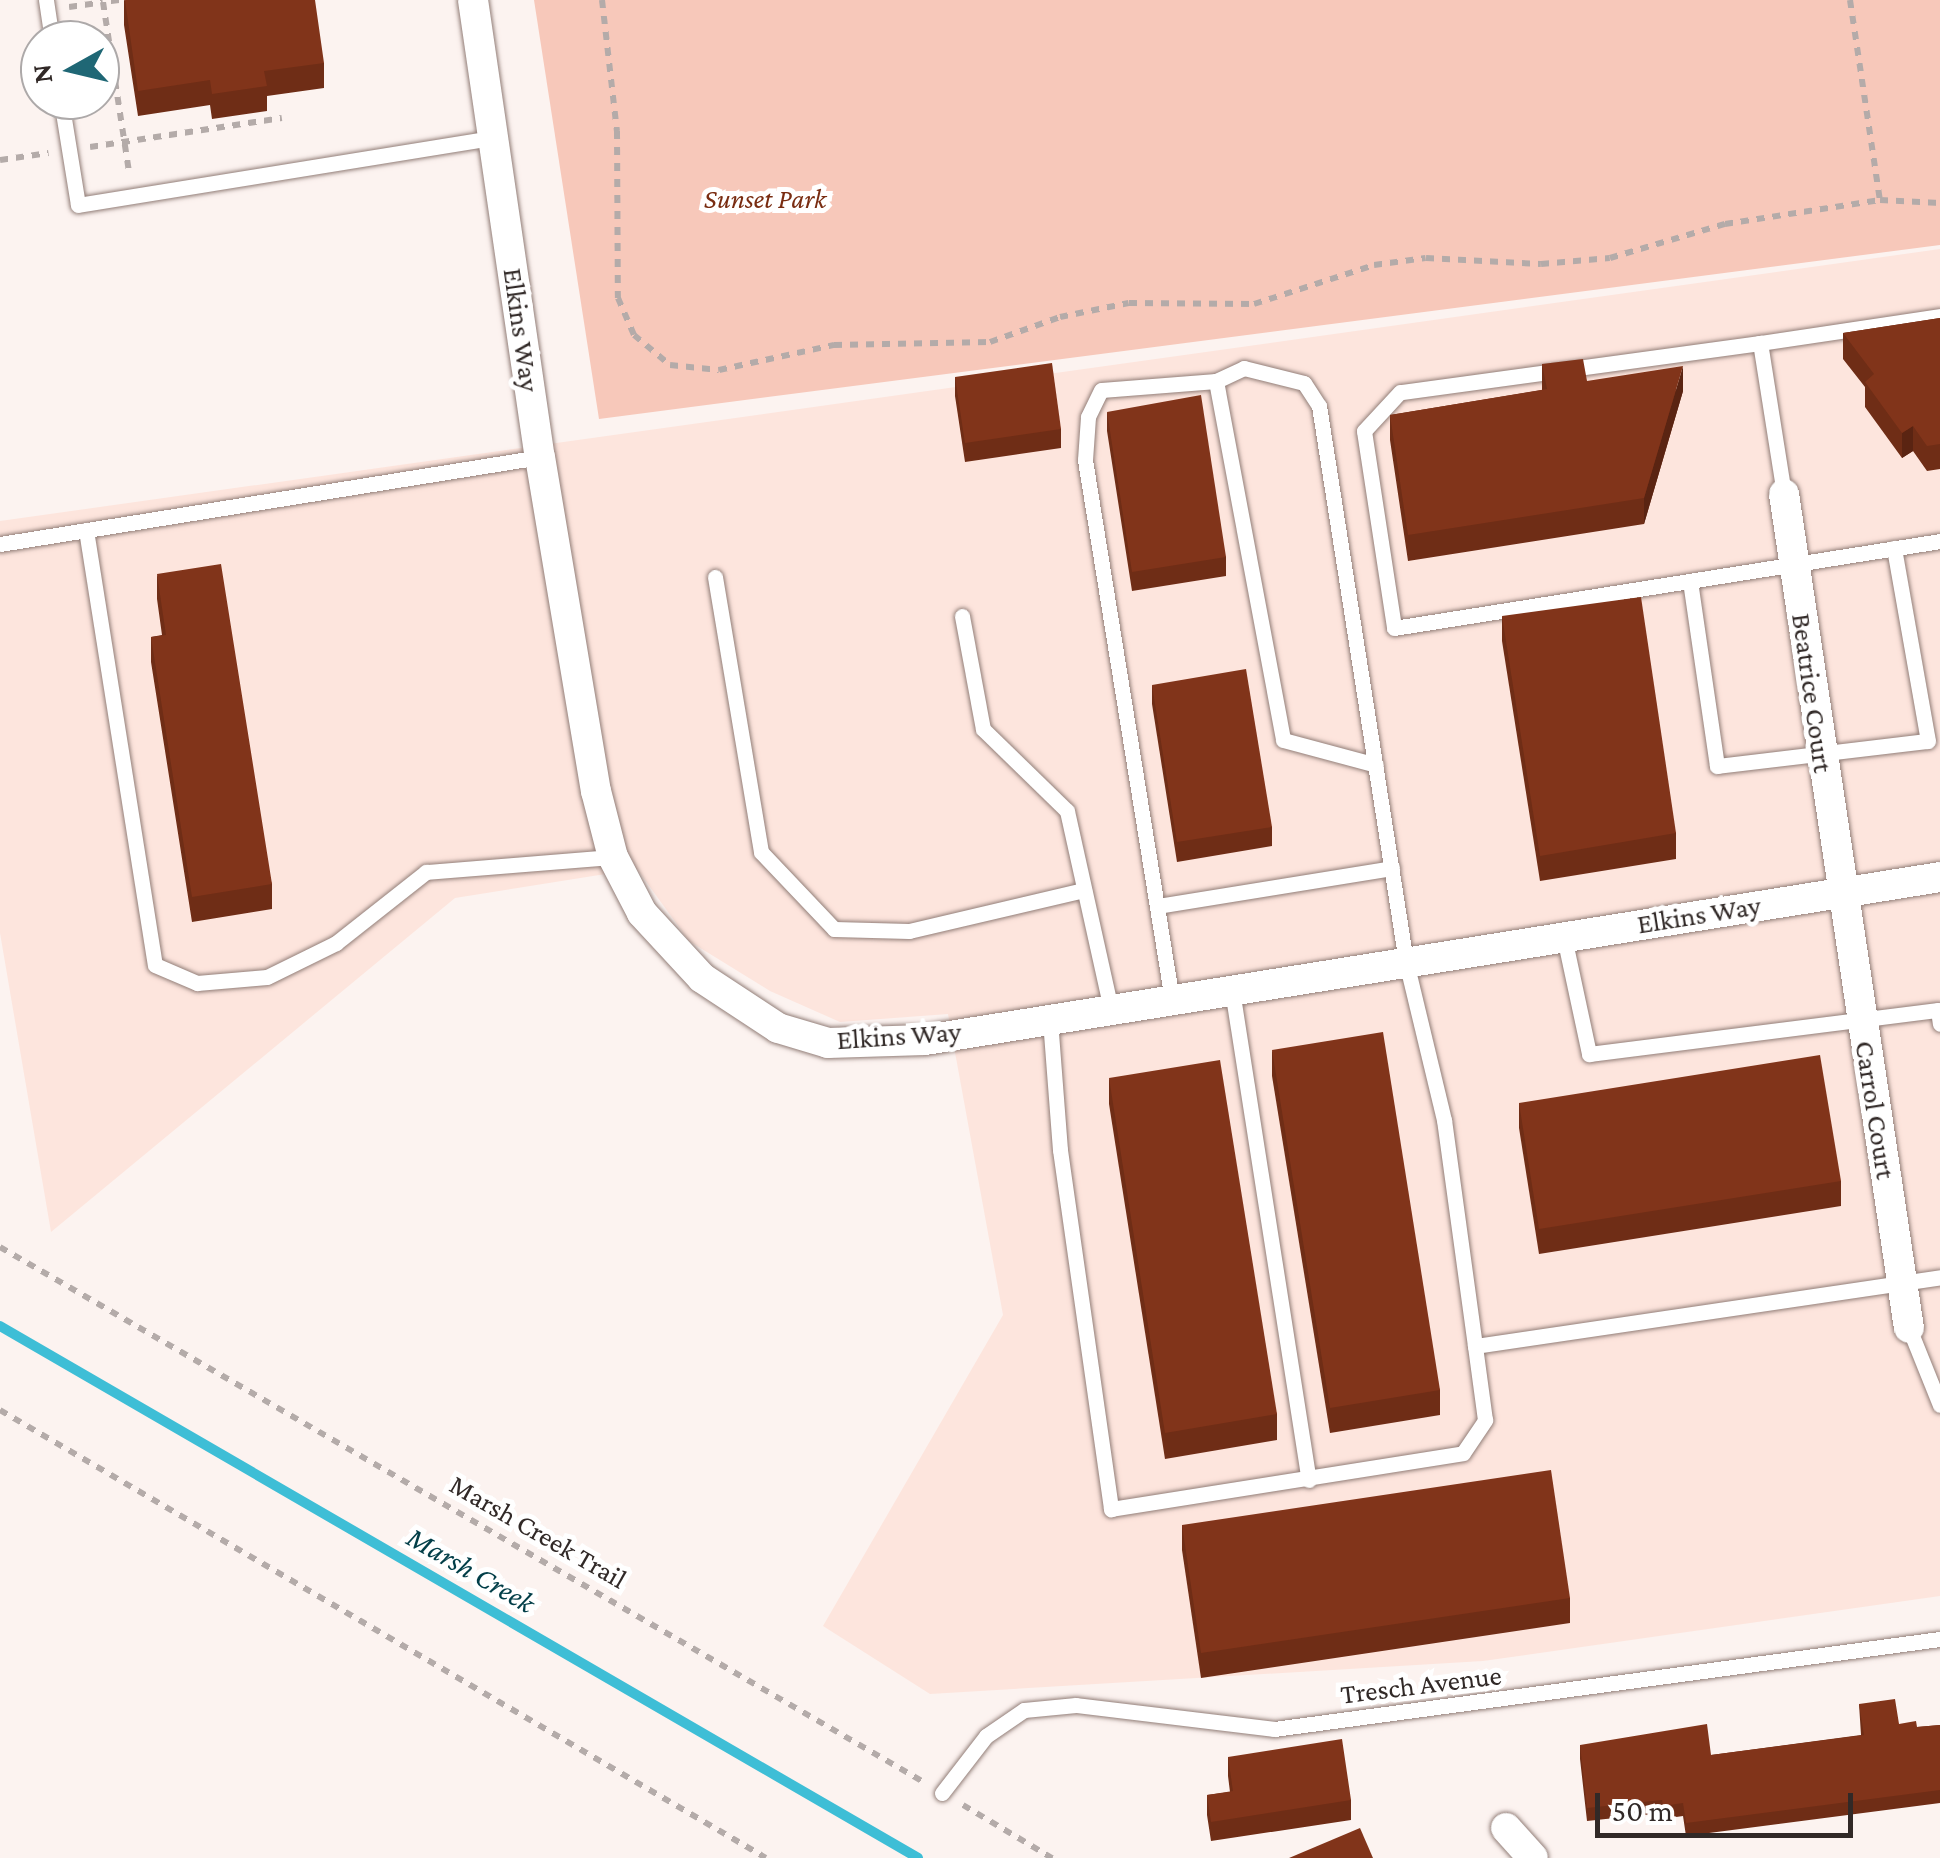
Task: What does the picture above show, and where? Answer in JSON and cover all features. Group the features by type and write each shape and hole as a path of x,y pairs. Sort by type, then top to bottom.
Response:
{"street":[{"name":"Elkins Way","path":"473,0 540,458 596,791 614,857 642,913 702,978 778,1028 848,1042 925,1040 1940,876"},
{"name":"Beatrice Court","path":"1784,494 1840,892"},
{"name":"Carrol Court","path":"1840,892 1909,1328"},
{"path":"1506,1828 1533,1858"}],"lane":[{"path":"65,120 78,205 494,138"},
{"path":"1940,316 1400,392 1364,431 1394,628 1940,541"},
{"path":"1760,343 1784,494"},
{"path":"1050,1020 1060,1150 1111,1509 1463,1454 1485,1420 1444,1120 1406,962 1319,406 1304,384 1244,368 1216,381 1101,390 1088,416 1085,460 1172,1000"},
{"path":"1216,381 1283,740 1376,765"},
{"path":"0,544 540,458"},
{"path":"86,530 155,965 198,983 267,977 336,942 426,872 614,857"},
{"path":"1690,581 1718,766 1821,757 1928,741 1894,548"},
{"path":"714,578 761,852 834,929 909,931 1084,890"},
{"path":"962,616 982,729 1067,811 1111,1010"},
{"path":"1158,906 1392,868"},
{"path":"1564,937 1588,1054 1938,1010 1940,1024"},
{"path":"1232,990 1309,1480"},
{"path":"1475,1346 1940,1276"},
{"path":"1909,1328 1940,1406"},
{"name":"Tresch Avenue","path":"942,1793 986,1736 1024,1710 1076,1705 1274,1729 1940,1639"}],"path":[{"path":"120,0 103,2 132,196"},
{"path":"602,0 617,131 618,298 634,335 670,365 719,370 834,345 990,342 1060,317 1129,303 1254,304 1374,265 1426,258 1541,264 1610,258 1725,224 1880,200 1940,204"},
{"path":"1850,0 1880,200"},
{"path":"0,160 282,118"},
{"name":"Marsh Creek Trail","path":"0,1247 1052,1858"},
{"path":"0,1410 766,1858"}],"shaded area":[{"path":"1940,249 1940,1596 1483,1661 930,1694 823,1626 1003,1315 948,1014 840,1022 770,991 689,941 637,869 455,898 51,1232 0,933 0,521"}],"green space":[{"name":"Sunset Park","path":"534,0 1940,0 1940,245 599,419"}],"building":[{"path":"125,0 315,0 324,63 264,71 267,86 212,94 210,80 138,91"},
{"path":"1940,318 1940,444 1927,446 1913,426 1902,433 1865,382 1874,374 1843,333"},
{"path":"1583,359 1587,381 1683,366 1644,498 1408,535 1390,415 1547,389 1542,364"},
{"path":"1052,363 1061,429 965,443 955,377"},
{"path":"1201,395 1226,557 1132,572 1107,412"},
{"path":"221,564 272,884 192,897 151,637 166,635 157,574"},
{"path":"1641,597 1676,833 1540,856 1502,616"},
{"path":"1246,669 1272,827 1177,842 1152,685"},
{"path":"1383,1032 1440,1390 1330,1408 1272,1050"},
{"path":"1820,1055 1841,1181 1539,1229 1519,1103"},
{"path":"1220,1060 1277,1414 1165,1433 1109,1078"},
{"path":"1551,1470 1570,1598 1201,1653 1182,1525"},
{"path":"1895,1699 1899,1724 1916,1721 1917,1727 1940,1725 1940,1790 1686,1823 1683,1803 1663,1806 1662,1800 1587,1808 1580,1745 1707,1724 1711,1755 1864,1735 1859,1704"},
{"path":"1342,1739 1351,1800 1211,1822 1207,1795 1233,1791 1228,1757"},
{"path":"1360,1828 1373,1858 1289,1858"}],"waterway":[{"name":"Marsh Creek","path":"0,1326 918,1858"}]}
